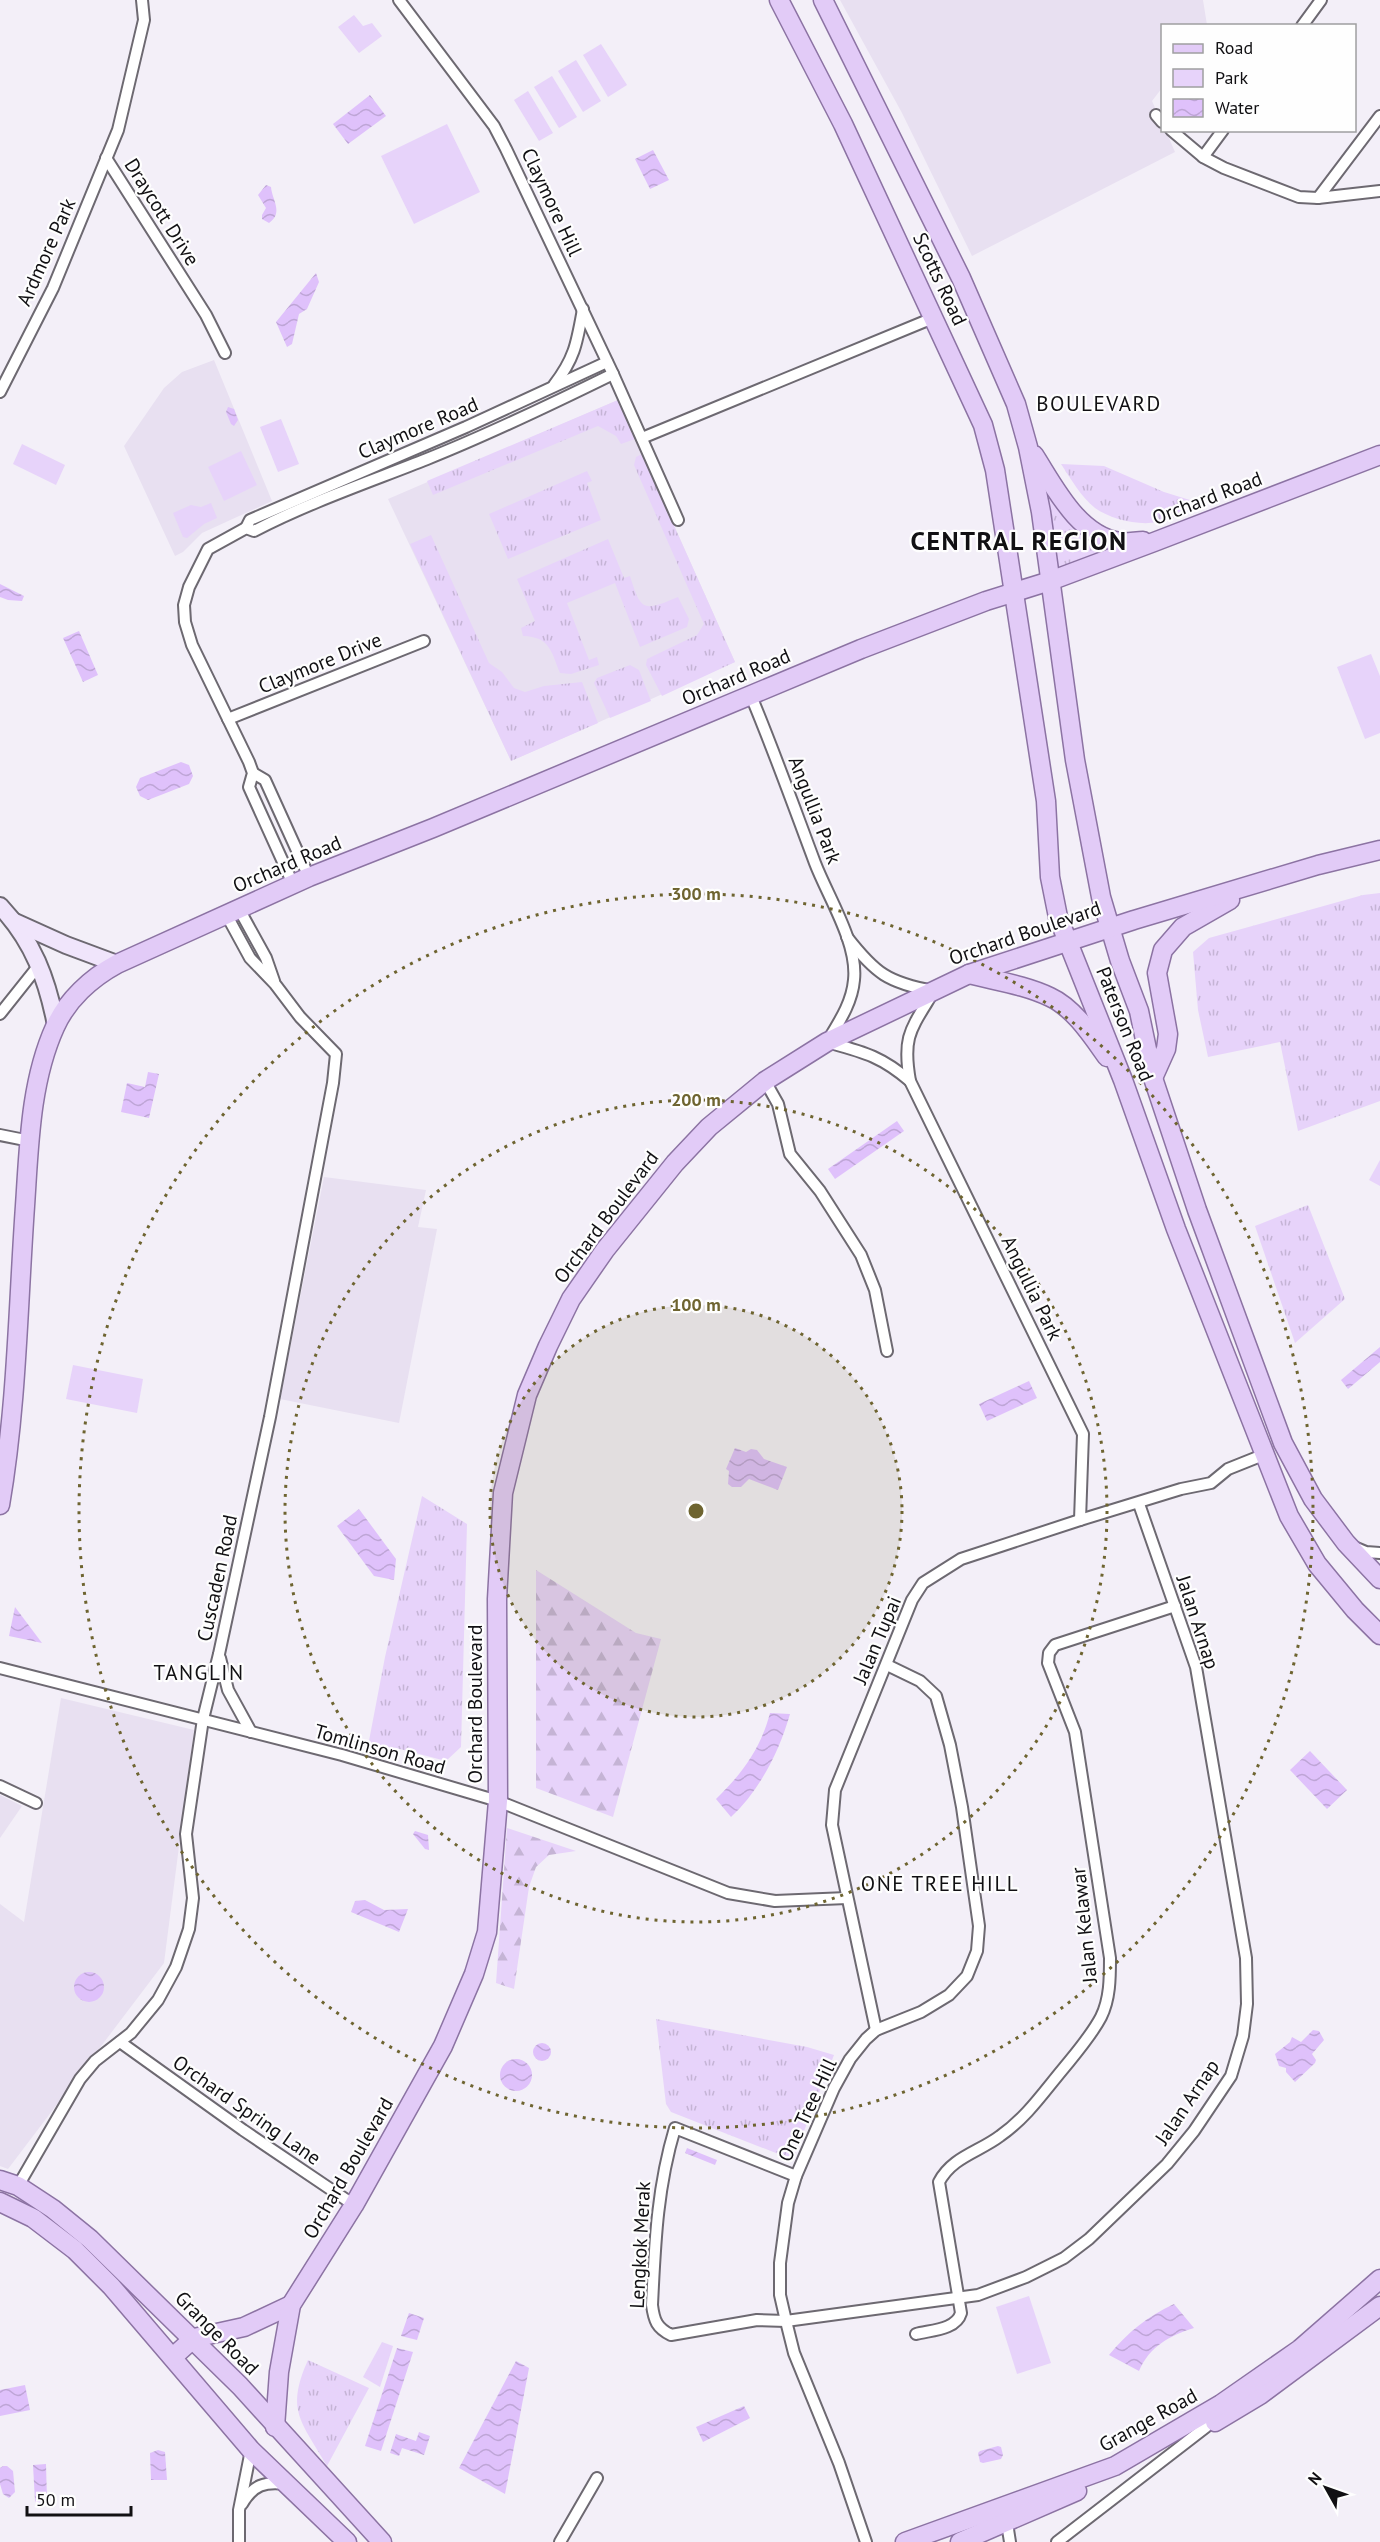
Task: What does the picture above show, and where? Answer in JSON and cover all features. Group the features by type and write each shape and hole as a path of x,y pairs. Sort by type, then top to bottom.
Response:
{"main road":[{"name":"Scotts Road","path":"779,0 843,124 983,425 994,470 1014,592"},
{"name":"Scotts Road","path":"823,0 961,278 1009,384 1028,447 1041,512 1050,581"},
{"path":"1028,447 1062,498 1089,528 1102,537 1120,542 1160,540"},
{"name":"Orchard Road","path":"0,1505 10,1444 30,1141 39,1074 56,1025 73,999 85,987 117,964 301,880 861,649 1160,540 1380,455"},
{"name":"Paterson Road","path":"1050,581 1076,760 1101,897 1109,928 1139,1011 1153,1078 1197,1210 1283,1443 1313,1499 1346,1543 1376,1568"},
{"name":"Paterson Road","path":"1014,592 1047,801 1050,877 1058,917 1124,1080 1176,1229 1263,1455 1289,1516 1317,1564 1355,1610 1380,1635"},
{"name":"Orchard Boulevard","path":"275,2427 279,2372 291,2305 354,2205 443,2046 474,1974 487,1932 498,1802 497,1599 503,1493 527,1395 571,1299 605,1250 675,1163 710,1127 765,1082 827,1042 969,974 1109,928 1318,865 1380,850"},
{"path":"1153,1078 1167,1049 1157,973 1163,950 1183,927 1262,882"},
{"path":"969,974 1052,997 1075,1016 1124,1080"},
{"name":"Grange Road","path":"0,2180 18,2186 53,2209 90,2239 194,2338 382,2542"},
{"path":"0,2202 33,2218 75,2250 111,2286 251,2450 347,2542"},
{"name":"Grange Road","path":"905,2542 1115,2466 1221,2404 1300,2349 1380,2279"},
{"path":"173,2357 194,2338 244,2327 291,2305"},
{"name":"Grange Road","path":"960,2542 1009,2527 1206,2427 1260,2395 1380,2306"}],"street":[{"name":"Draycott Drive","path":"142,0 145,14"},
{"name":"Draycott Drive","path":"151,0 145,14 131,83 118,130 106,158 206,315 225,353"},
{"name":"Claymore Hill","path":"399,0 494,126 583,309 678,520"},
{"path":"1303,24 1321,0"},
{"path":"1318,198 1380,116"},
{"path":"1173,132 1203,157 1224,168 1299,197 1318,198 1380,191"},
{"path":"1203,157 1222,132"},
{"name":"Ardmore Park","path":"0,392 53,288 106,158"},
{"path":"552,387 568,367 575,349 583,309"},
{"path":"642,438 933,318"},
{"name":"Claymore Road","path":"301,880 265,780 253,773 192,645 185,622 184,605 189,587 208,549 246,528 250,519 415,450 607,362"},
{"name":"Claymore Road","path":"246,528 254,531 355,486 505,426 613,374"},
{"name":"Claymore Drive","path":"228,719 424,641"},
{"name":"Angullia Park","path":"751,696 816,865 847,937 855,978 851,998 827,1042 872,1054 891,1065 910,1081"},
{"name":"Claymore Road","path":"253,773 249,787 301,880"},
{"path":"0,906 15,922 39,965 48,985 56,1025"},
{"name":"Cuscaden Road","path":"18,2186 80,2079 95,2061 131,2033 158,2000 176,1967 189,1929 193,1898 186,1834 203,1719 219,1654 300,1262 336,1054 300,1017 275,984 250,958 232,912"},
{"path":"15,922 66,945 117,964"},
{"name":"Angullia Park","path":"847,937 863,958 889,978 905,986 934,991 914,1024 908,1039 905,1054 910,1081 1083,1434 1080,1520"},
{"path":"0,1014 39,965"},
{"path":"765,1082 778,1104 790,1154 820,1191 861,1255 875,1290 887,1351"},
{"path":"0,1135 30,1141"},
{"name":"Jalan Tupai","path":"876,2030 832,1825 834,1790 912,1600 923,1583 961,1559 1080,1520 1211,1483 1228,1469 1263,1455"},
{"name":"Jalan Arnap","path":"786,2320 978,2295 1026,2277 1064,2258 1089,2239 1167,2164 1194,2131 1231,2076 1243,2036 1247,2004 1245,1958 1196,1667 1139,1504"},
{"path":"1346,1543 1366,1552 1380,1553"},
{"name":"Jalan Kelawar","path":"959,2298 939,2182 944,2172 954,2163 998,2138 1024,2117 1085,2041 1102,2016 1110,1987 1110,1958 1075,1732 1048,1663 1049,1653 1055,1645 1174,1606"},
{"path":"219,1654 228,1690 251,1732"},
{"name":"One Tree Hill","path":"866,2542 839,2463 794,2353 780,2295 780,2263 788,2203 796,2176 834,2088 850,2059 876,2030 921,2012 949,1995 967,1976 977,1951 979,1926 962,1807 950,1744 936,1696 920,1680 887,1665"},
{"name":"Tomlinson Road","path":"0,1668 351,1758 498,1802 728,1893 775,1901 847,1898"},
{"path":"0,1786 36,1803"},
{"name":"Orchard Spring Lane","path":"120,2042 243,2130 354,2205"},
{"name":"Lengkok Merak","path":"786,2320 757,2320 671,2335 661,2330 654,2320 652,2305 657,2210 664,2164 675,2128 796,2176"},
{"path":"916,2334 953,2325 959,2320 961,2313 959,2298"},
{"path":"1057,2542 1206,2427"},
{"path":"239,2542 239,2510 251,2450"},
{"path":"560,2542 597,2478"},
{"path":"239,2510 254,2488 261,2484 286,2484"},
{"path":"1009,2527 1010,2542"},
{"path":"1009,2527 1016,2542"}],"shaded area":[{"path":"840,0 1203,0 1207,24 1161,24 1161,89 1152,101 1161,121 1161,132 1166,132 1175,152 972,256 902,113"},
{"path":"214,360 272,501 202,533 183,552 175,556 124,446 164,388 182,372"},
{"path":"618,400 735,662 511,761 388,499"},
{"path":"324,1177 426,1190 418,1227 437,1229 399,1423 280,1399"},
{"path":"61,1698 194,1730 164,1963 8,2169 0,2166 0,1904 24,1922"},
{"path":"0,1795 22,1806 0,1838"}],"green space":[{"path":"354,15 363,26 372,23 382,36 359,53 338,27"},
{"path":"601,44 627,85 608,97 583,55"},
{"path":"576,60 601,101 583,112 558,71"},
{"path":"552,76 577,117 559,128 534,87"},
{"path":"528,91 553,133 539,141 514,100"},
{"path":"447,124 480,192 414,224 381,156"},
{"path":"618,400 635,439 621,444 616,436 598,426 433,495 427,481"},
{"path":"281,419 299,464 278,472 260,427"},
{"path":"22,444 65,465 56,485 13,464"},
{"path":"1028,447 1089,528 1160,540 1050,581"},
{"path":"241,451 257,485 224,501 208,467"},
{"path":"642,454 735,662 662,696 646,665 647,659 697,635 704,624 634,465 636,457"},
{"path":"1061,464 1104,466 1164,492 1206,505 1157,522 1142,523 1116,518 1101,512 1090,504 1076,488"},
{"path":"587,471 592,481 587,483 601,520 508,559 489,514"},
{"path":"211,503 217,518 204,524 187,538 183,537 173,513 191,505 201,507"},
{"path":"431,535 489,663 502,672 514,688 525,692 544,686 582,682 598,723 511,761 410,544"},
{"path":"608,539 624,578 630,576 641,602 650,606 678,597 689,619 687,627 640,647 615,583 567,603 589,660 597,657 599,665 571,674 560,673 544,642 523,636 521,628 535,621 517,579"},
{"path":"1371,654 1380,676 1380,733 1365,739 1337,667"},
{"path":"630,665 639,670 651,701 610,718 594,683 597,678"},
{"path":"1380,893 1380,1101 1298,1131 1280,1042 1208,1057 1198,1010 1193,952 1209,938 1363,895"},
{"path":"1380,1160 1380,1186 1369,1180"},
{"path":"1308,1205 1345,1299 1295,1343 1255,1226"},
{"path":"73,1365 143,1379 137,1413 66,1399"},
{"path":"422,1496 467,1524 461,1747 446,1761 400,1749 368,1746 385,1657"},
{"path":"536,1570 636,1633 661,1639 613,1817 536,1788"},
{"path":"507,1828 576,1851 549,1855 536,1867 529,1887 514,1989 496,1983"},
{"path":"656,2019 807,2047 834,2055 795,2154 786,2157 671,2112 666,2104"},
{"path":"1029,2296 1051,2363 1017,2374 996,2307"},
{"path":"382,2342 393,2346 380,2387 363,2377"},
{"path":"308,2360 369,2388 327,2466 304,2427 297,2404 301,2377"}],"water":[{"path":"370,95 386,116 348,144 333,124"},
{"path":"653,150 669,180 650,189 635,159"},
{"path":"266,185 271,187 276,206 276,215 269,223 262,219 266,208 258,195"},
{"path":"316,273 319,282 307,309 299,314 292,344 287,347 276,322"},
{"path":"228,407 234,409 238,420 234,426 226,412"},
{"path":"0,584 24,596 22,601 0,597"},
{"path":"79,631 98,675 83,682 63,638"},
{"path":"181,762 189,765 193,776 189,784 148,800 140,796 136,787 140,778"},
{"path":"148,1072 159,1074 149,1118 121,1112 127,1083 145,1087"},
{"path":"897,1121 904,1131 835,1179 828,1169"},
{"path":"1380,1347 1380,1362 1348,1389 1341,1380"},
{"path":"1029,1381 1037,1398 987,1421 979,1404"},
{"path":"735,1448 746,1452 751,1449 757,1450 764,1459 787,1467 778,1490 749,1479 741,1487 732,1487 728,1484 729,1471 726,1469"},
{"path":"359,1509 396,1559 394,1580 374,1576 337,1526"},
{"path":"15,1607 42,1643 9,1636"},
{"path":"770,1713 790,1714 774,1756 760,1783 731,1817 716,1799 734,1780 756,1749"},
{"path":"1310,1751 1347,1790 1327,1809 1290,1770"},
{"path":"415,1831 428,1835 429,1850 425,1849 413,1834"},
{"path":"365,1900 384,1910 408,1909 399,1932 351,1912 355,1901"},
{"path":"89,1972 100,1976 104,1987 100,1998 89,2002 78,1998 74,1987 78,1976"},
{"path":"1313,2030 1319,2031 1324,2040 1312,2054 1316,2060 1315,2063 1295,2082 1286,2072 1286,2068 1279,2066 1275,2054 1290,2042 1292,2037 1301,2042"},
{"path":"538,2043 546,2043 551,2048 549,2059 538,2061 533,2056 533,2048"},
{"path":"516,2059 527,2064 532,2075 527,2086 516,2091 505,2086 500,2075 505,2064"},
{"path":"687,2148 717,2160 715,2165 685,2153"},
{"path":"1174,2304 1194,2328 1161,2343 1143,2362 1139,2371 1109,2355 1139,2326"},
{"path":"409,2313 424,2318 417,2340 401,2336"},
{"path":"397,2348 413,2352 381,2451 365,2446"},
{"path":"516,2361 529,2368 505,2494 459,2468"},
{"path":"25,2385 30,2410 0,2416 0,2390"},
{"path":"744,2406 750,2418 703,2442 696,2427"},
{"path":"419,2432 430,2436 424,2455 402,2448 399,2456 390,2453 396,2434 416,2441"},
{"path":"1001,2447 1003,2455 1001,2459 980,2462 978,2453 980,2451"},
{"path":"158,2450 165,2452 167,2480 151,2480 150,2453"},
{"path":"46,2464 47,2501 41,2506 35,2501 33,2465"},
{"path":"3,2466 13,2471 15,2492 9,2498 3,2494 0,2484 0,2468"}],"district":[{"name":"BOULEVARD","path":"1099,404"},
{"name":"CENTRAL REGION","path":"1019,541"},
{"name":"TANGLIN","path":"199,1673"},
{"name":"ONE TREE HILL","path":"940,1884"}]}
